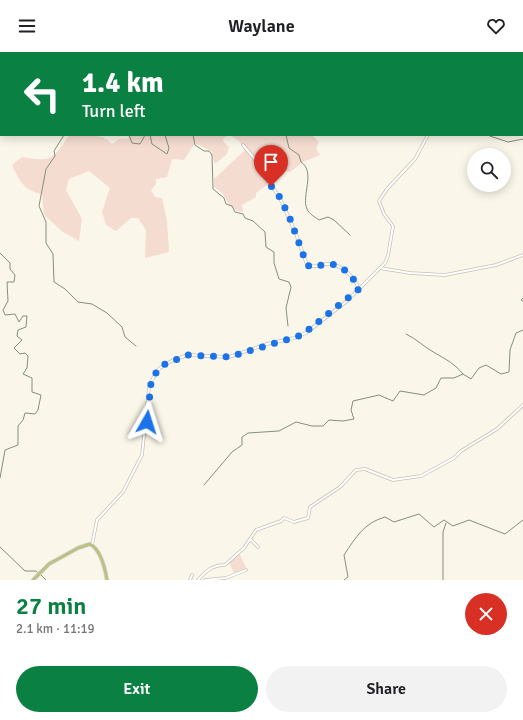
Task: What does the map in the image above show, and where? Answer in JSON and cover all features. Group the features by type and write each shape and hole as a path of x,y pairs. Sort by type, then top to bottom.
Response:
{"main road":[{"path":"33,580 40,575 49,564 85,544 92,545 103,563 107,580"}],"street":[{"path":"92,545 97,520 123,492 142,455 149,387 155,374 160,368 173,360 188,355 229,357 302,335 359,289 380,268 388,256 394,230 393,226 384,214 379,202 387,188 415,159 427,136"},
{"path":"243,145 257,162 262,174 279,196 296,234 307,265 312,267 328,264 339,267 349,274 359,289"},
{"path":"380,268 410,273 445,276 496,265 523,255"},
{"path":"198,580 206,570 218,565 225,565 244,548 256,530 281,521 284,518 294,522 308,518 310,506 340,486 356,470 365,469 393,480 418,477 454,458 461,451 497,429 523,405"},
{"path":"250,539 258,547"},
{"path":"205,580 226,578 246,570"},
{"path":"190,580 192,574"}],"shaded area":[{"path":"68,136 98,136 108,140 112,144 119,139 128,139 129,136 227,136 224,138 223,141 229,147 227,154 215,164 211,151 195,143 184,160 172,159 167,177 156,179 156,184 151,190 155,197 162,198 167,221 169,252 145,258 146,230 138,218 131,218 116,231 106,225 102,212 110,188 89,171 69,179 66,190 82,219 79,241 63,232 44,215 42,194 36,193 26,187 20,180 12,165 22,157 45,159 55,154"},
{"path":"232,136 313,136 319,142 316,148 320,155 303,162 290,172 286,171 276,182 274,180 256,193 256,197 242,205 243,212 233,208 222,193 214,187 214,179 245,150 239,141"},
{"path":"239,553 247,569 234,573 229,562"}],"waterway":[{"path":"63,136 54,151 55,156 46,169 39,206 46,222 46,243 53,254 54,282 65,289 78,302 92,304 107,313 122,327 125,337 136,346"},
{"path":"129,136 132,143 140,144 144,136"},
{"path":"150,136 152,144 167,154 169,148 165,136"},
{"path":"193,136 195,145 204,151 209,151 212,155 213,189 224,198 226,204 232,206 235,212 243,214 245,218 253,221 265,232 266,247 274,252 274,263 279,279 289,282 291,287 286,308 288,326"},
{"path":"286,136 289,148 299,155 307,172 306,204 308,211 319,220 328,217 334,220 350,235"},
{"path":"490,136 508,142 523,139"},
{"path":"0,253 10,263 10,269 15,275 14,282 7,282 8,301 3,310 5,315 15,314 19,322 23,316 27,316 26,327 18,330 17,336 22,340 14,348 20,354 25,353 28,356 27,368 23,374 32,378 32,392 41,395 38,410 35,414 25,413 23,420 18,426 18,445 5,450 0,478"},
{"path":"523,298 521,300 523,301"},
{"path":"204,485 232,452 242,445 242,437 248,433 279,431 296,422 312,426 323,426 329,420 343,421 354,419 351,410 353,401 379,395 393,401 400,391 424,395 436,388 441,378 454,378 463,374 471,379 479,368 486,365 501,374 509,372 510,350 516,333 523,330"},
{"path":"406,334 450,362 463,374"},
{"path":"344,580 348,577 344,555 366,527 371,523 385,517 394,522 419,514 434,527 444,520 453,526 469,520 505,534 523,520"},
{"path":"443,580 443,532 446,523"},
{"path":"0,547 25,571 36,571 38,573"},
{"path":"41,575 46,580"}],"route":[{"path":"147,422 149,387 155,374 165,364 188,355 229,357 267,344 302,335 347,301 359,289 354,279 339,267 332,264 312,267 307,265 300,242 289,216 277,192 271,186"}]}
